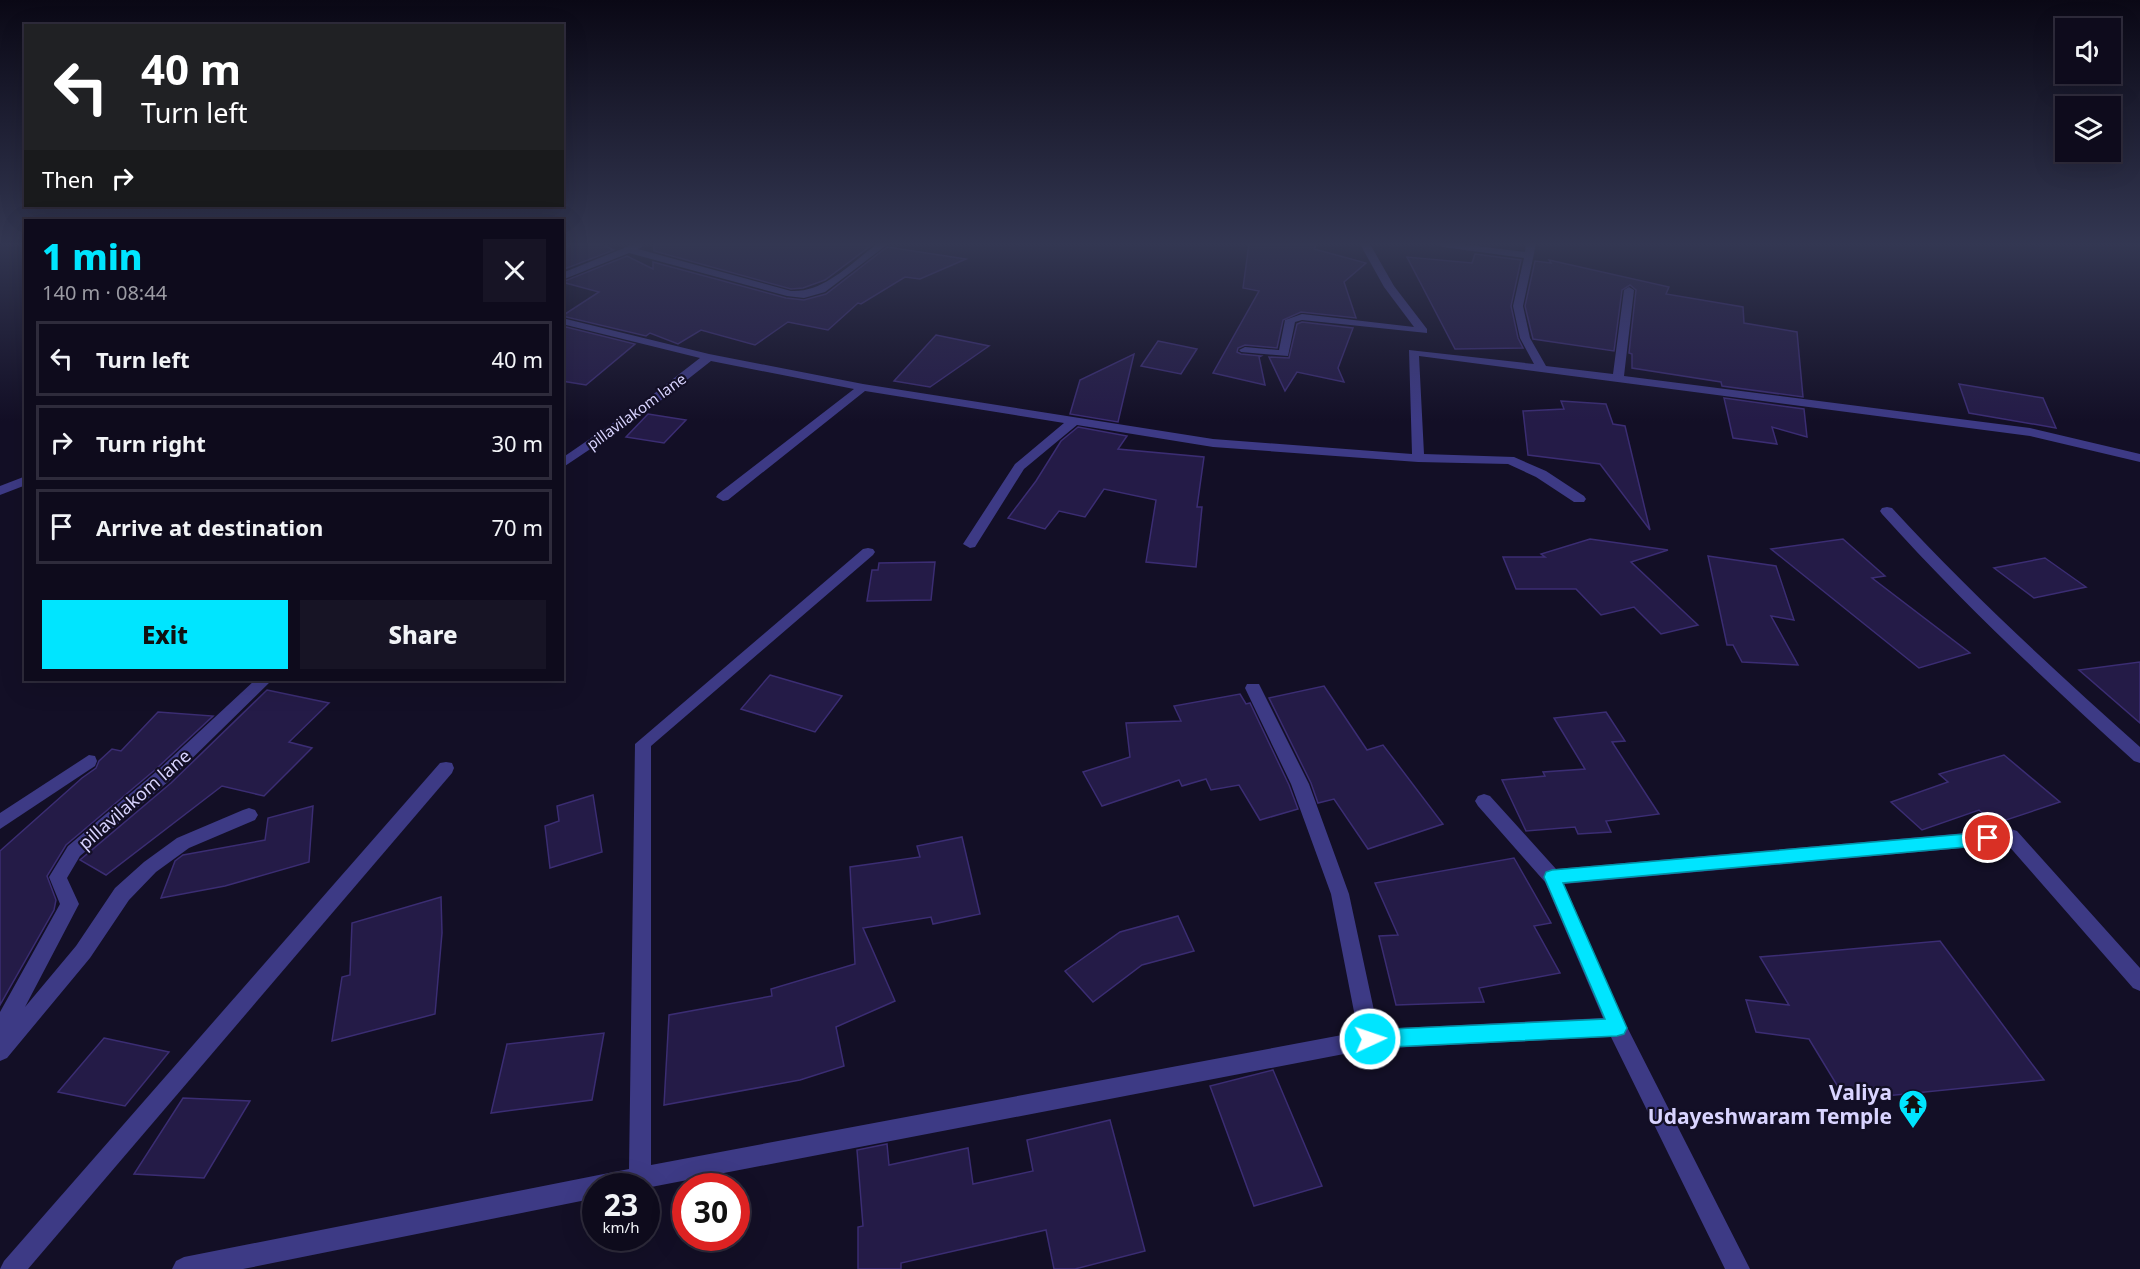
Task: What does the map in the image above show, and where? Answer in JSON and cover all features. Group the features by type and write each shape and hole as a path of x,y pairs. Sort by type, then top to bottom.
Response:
{"street":[{"path":"1402,303 1423,331"},
{"path":"1519,303 1525,338 1542,368"},
{"path":"1618,377 1627,303"},
{"path":"1245,350 1284,354 1290,320 1302,316 1423,331"},
{"path":"564,321 709,357 863,387 1213,443 1418,458 1510,460 1541,474 1579,499"},
{"path":"1418,458 1413,352 1423,331"},
{"path":"1413,352 2030,432 2140,458"},
{"name":"pillavilakom lane","path":"564,463 646,406 709,357"},
{"path":"723,497 863,387"},
{"path":"970,544 1019,466 1074,421"},
{"path":"0,491 24,481"},
{"path":"1887,511 1913,540 2045,671 2140,757"},
{"path":"640,1173 643,744 868,552"},
{"name":"pillavilakom lane","path":"0,1032 70,904 58,877 74,851 163,776 263,681"},
{"path":"1253,688 1300,784 1340,894 1370,1039"},
{"path":"0,822 89,761"},
{"path":"12,1269 446,768"},
{"path":"1484,801 1552,877 1617,1028 1738,1269"},
{"path":"0,1051 83,952 122,894 150,867 183,843 249,815"},
{"path":"1552,877 2011,836 2140,982"},
{"path":"660,1175 1370,1039 1617,1028"},
{"path":"184,1269 582,1190"}],"building":[{"path":"582,303 858,303 828,330 788,322 755,345 701,330 678,344 650,333 646,336 564,315"},
{"path":"1252,303 1351,303 1356,318 1301,312 1283,320 1277,348 1245,345 1238,348 1237,352 1241,354 1261,356 1259,357 1265,385 1213,373"},
{"path":"1431,303 1512,303 1518,338 1523,348 1455,349"},
{"path":"1526,303 1620,303 1614,351 1533,339"},
{"path":"1635,303 1721,303 1743,307 1744,323 1797,332 1803,397 1722,386 1721,382 1632,368 1632,354 1629,353"},
{"path":"1302,322 1353,328 1338,368 1344,382 1297,372 1285,391 1269,357 1289,358 1297,324"},
{"path":"564,326 635,344 586,385 564,381"},
{"path":"936,335 989,346 930,387 894,381"},
{"path":"1158,341 1197,349 1181,374 1141,366"},
{"path":"1134,354 1118,422 1070,414 1080,380"},
{"path":"1959,384 2043,398 2056,428 1969,413"},
{"path":"1724,398 1804,409 1807,437 1772,427 1777,444 1733,438"},
{"path":"1561,401 1606,404 1613,424 1625,426 1650,530 1600,464 1528,455 1523,411 1564,409"},
{"path":"648,414 686,420 664,443 626,437"},
{"path":"1078,427 1127,436 1118,449 1204,457 1197,507 1202,507 1196,567 1146,562 1156,500 1104,489 1085,517 1059,511 1045,529 1008,518 1036,481 1061,441"},
{"path":"1590,539 1668,550 1631,562 1698,625 1661,634 1634,607 1601,615 1576,589 1516,589 1503,557 1545,557 1541,554"},
{"path":"1843,539 1885,576 1872,578 1970,653 1919,668 1771,549"},
{"path":"1708,556 1776,566 1794,620 1771,616 1798,665 1742,662 1733,645 1727,645"},
{"path":"2045,558 2086,587 2034,598 1994,568"},
{"path":"935,562 931,600 867,601 872,570 878,570 879,563"},
{"path":"2140,662 2140,723 2079,670"},
{"path":"770,675 842,696 815,732 741,709"},
{"path":"1324,686 1367,750 1383,745 1443,824 1368,849 1334,799 1318,803 1311,783 1269,698"},
{"path":"267,690 329,703 289,742 312,748 264,796 222,786 106,875 80,860 171,783"},
{"path":"1240,694 1246,704 1250,703 1298,809 1260,820 1239,785 1211,790 1206,779 1182,786 1179,780 1102,806 1083,772 1130,757 1126,723 1181,721 1174,706"},
{"path":"158,712 213,716 156,769 66,845 47,876 56,900 54,910 0,1005 0,851 96,768 99,761 112,749 121,751"},
{"path":"1606,712 1625,741 1612,742 1659,814 1606,821 1611,832 1578,834 1575,827 1526,831 1502,780 1545,776 1543,772 1585,769 1554,718"},
{"path":"2004,755 2060,802 1994,824 1979,810 1922,830 1891,802 1948,782 1939,774"},
{"path":"593,795 602,852 550,868 545,826 559,821 557,806"},
{"path":"313,806 309,862 225,886 161,898 175,861 183,855 265,840 268,818"},
{"path":"962,837 980,914 933,924 931,917 863,928 895,1001 836,1027 844,1066 800,1080 664,1105 669,1015 772,996 771,989 855,964 850,867 920,857 917,846"},
{"path":"1514,858 1551,923 1534,926 1560,973 1479,988 1484,1002 1396,1005 1379,936 1398,935 1375,883"},
{"path":"441,897 442,933 435,1014 332,1041 342,977 350,975 352,923"},
{"path":"1178,916 1194,951 1142,965 1093,1002 1065,971 1120,932"},
{"path":"1940,941 2044,1080 1846,1100 1809,1039 1756,1032 1746,1000 1789,1005 1760,957"},
{"path":"604,1033 592,1100 491,1113 507,1044"},
{"path":"104,1038 169,1052 125,1106 58,1092"},
{"path":"1273,1070 1322,1186 1254,1206 1210,1086"},
{"path":"183,1098 250,1101 204,1178 134,1174"},
{"path":"1110,1120 1145,1251 1075,1269 1054,1269 1046,1230 901,1263 901,1269 858,1269 858,1227 863,1226 857,1150 887,1144 889,1165 968,1148 973,1184 1033,1171 1027,1140"}],"place":[{"name":"Valiya Udayeshwaram Temple","path":"1913,1130"}],"route":[{"path":"1370,1039 1617,1028 1552,877 1988,838"}]}
